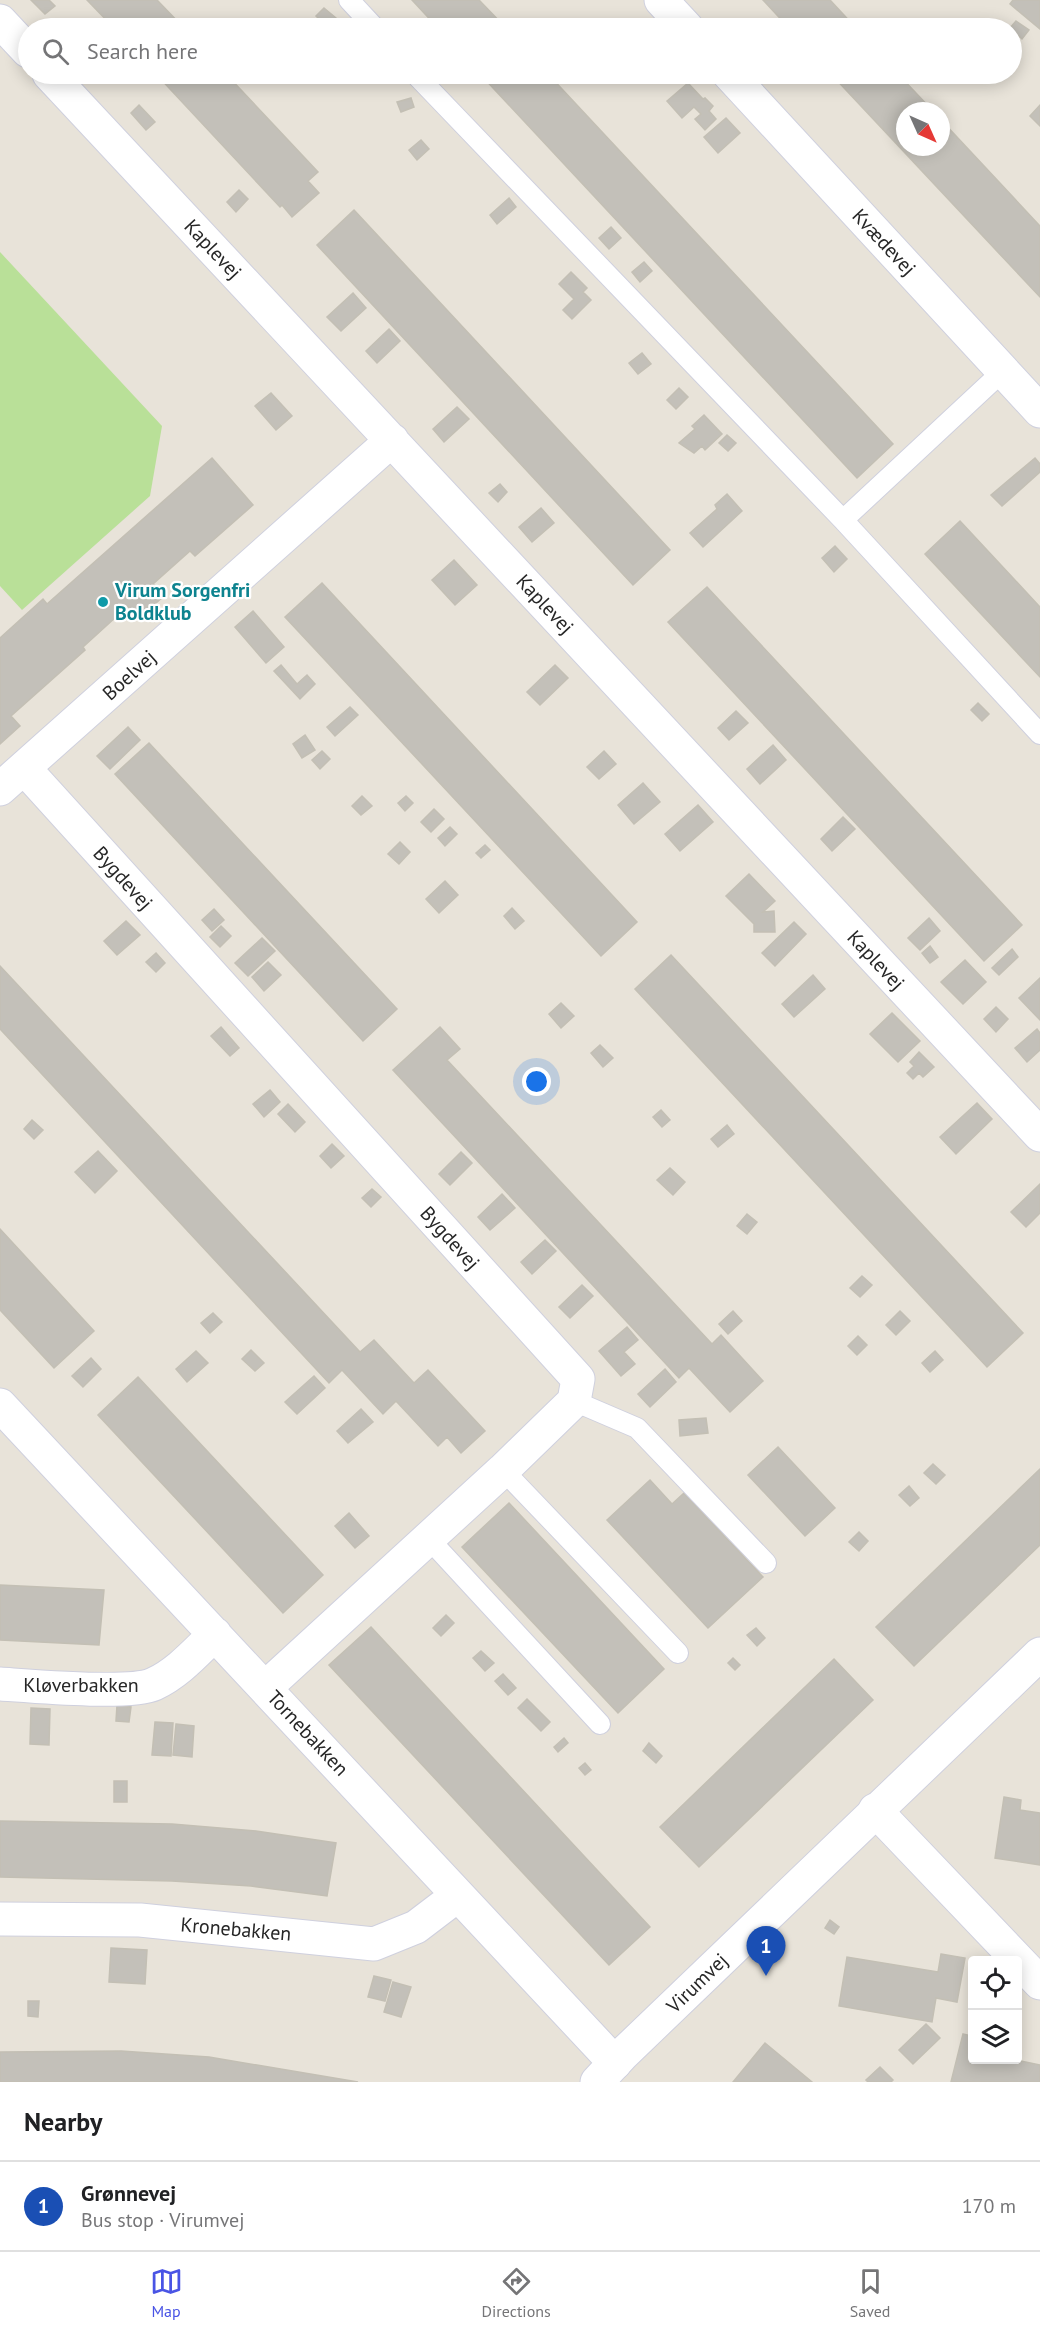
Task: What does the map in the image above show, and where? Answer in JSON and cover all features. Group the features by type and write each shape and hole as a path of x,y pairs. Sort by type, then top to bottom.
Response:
{"street":[{"path":"661,0 678,18"},
{"path":"0,21 18,40"},
{"name":"Kaplevej","path":"58,84 1040,1135"},
{"name":"Kvædevej","path":"738,84 1040,411"},
{"name":"Boelvej","path":"0,789 392,440"},
{"name":"Bygdevej","path":"24,768 578,1379 574,1401"},
{"path":"265,1688 503,1470 574,1401"},
{"name":"Tornebakken","path":"3,1415 215,1634 458,1895 606,2072"},
{"name":"Kløverbakken","path":"0,1684 114,1689 151,1685 175,1672 215,1634"},
{"name":"Virumvej","path":"606,2072 875,1810 1040,1654"},
{"path":"875,1810 1040,1983"},
{"name":"Kronebakken","path":"0,1919 140,1920 374,1944 416,1927 458,1895"}],"lane":[{"path":"349,0 366,18"},
{"path":"425,84 843,520 1040,734"},
{"path":"843,520 1003,371"},
{"path":"574,1401 637,1428 766,1563"},
{"path":"503,1470 678,1653"},
{"path":"428,1538 600,1724"}],"green space":[{"path":"0,252 162,426 150,496 22,610 0,586"}],"building":[{"path":"31,0 49,0 55,6 45,14"},
{"path":"87,0 157,0 174,18 104,18"},
{"path":"412,0 479,0 496,18 429,18"},
{"path":"763,0 830,0 847,18 780,18"},
{"path":"1013,0 1040,0 1040,29 1010,4"},
{"path":"324,8 336,18 318,18 316,16"},
{"path":"1022,25 1029,30 1022,39"},
{"path":"165,84 235,84 318,172 308,181 319,193 292,217 282,205 280,207"},
{"path":"489,84 557,84 893,444 857,478"},
{"path":"689,84 713,106 709,111 716,119 705,130 695,119 701,114 694,107 682,118 667,101"},
{"path":"840,84 907,84 924,102 896,102 896,143"},
{"path":"411,98 414,107 401,112 397,102"},
{"path":"139,105 155,122 146,130 131,113"},
{"path":"1040,105 1040,126 1030,116"},
{"path":"726,118 740,133 718,153 704,137"},
{"path":"950,130 1040,226 1040,297 908,156 950,156"},
{"path":"421,140 429,149 417,160 409,150"},
{"path":"239,190 248,199 236,212 227,202"},
{"path":"509,198 516,207 497,224 490,215"},
{"path":"354,210 670,550 633,585 317,245"},
{"path":"611,227 621,238 609,249 599,238"},
{"path":"644,262 652,271 640,282 632,272"},
{"path":"571,272 587,288 583,292 591,300 572,319 563,310 574,299 559,284"},
{"path":"353,293 366,308 341,331 327,317"},
{"path":"389,329 400,341 377,363 366,351"},
{"path":"642,353 651,364 638,374 629,363"},
{"path":"679,388 688,397 676,409 667,400"},
{"path":"271,393 292,416 276,430 255,406"},
{"path":"457,407 469,419 444,442 433,429"},
{"path":"704,415 722,434 705,450 702,446 694,453 679,443 695,429 692,426"},
{"path":"727,435 736,443 728,451 719,443"},
{"name":"Virum Sorgenfri Boldklub","path":"212,458 253,505 195,556 190,551 153,584 164,596 139,618 128,606 83,647 85,650 11,716 20,726 0,744 0,638 43,599 47,604"},
{"path":"1035,458 1040,464 1040,472 1002,506 991,495"},
{"path":"500,484 507,492 498,502 489,493"},
{"path":"727,494 742,511 703,547 690,533 717,509 715,505"},
{"path":"541,508 554,523 532,542 519,527"},
{"path":"960,521 1040,607 1040,677 925,554"},
{"path":"835,546 847,559 834,572 822,558"},
{"path":"454,560 477,585 455,605 432,580"},
{"path":"322,583 637,922 601,956 285,617"},
{"path":"707,587 1022,925 984,961 668,622"},
{"path":"253,611 284,647 266,663 235,627"},
{"path":"281,665 297,684 307,675 315,684 300,699 274,671"},
{"path":"555,665 568,678 540,705 527,692"},
{"path":"978,703 989,714 982,721 971,710"},
{"path":"350,707 358,715 335,736 327,727"},
{"path":"736,711 748,723 729,740 718,728"},
{"path":"128,727 140,740 110,769 97,756"},
{"path":"305,735 315,750 302,758 293,744"},
{"path":"149,743 397,1009 363,1041 115,774"},
{"path":"773,745 786,760 760,784 747,769"},
{"path":"322,751 330,759 320,769 312,760"},
{"path":"604,751 616,764 599,779 587,767"},
{"path":"643,783 660,802 634,824 618,805"},
{"path":"362,796 372,806 361,815 352,806"},
{"path":"406,796 413,803 405,811 398,803"},
{"path":"698,805 713,822 680,851 665,834"},
{"path":"434,809 444,819 431,832 421,822"},
{"path":"843,817 855,829 832,851 821,839"},
{"path":"450,827 457,834 445,846 438,838"},
{"path":"400,842 410,852 399,864 388,854"},
{"path":"485,845 490,850 481,858 476,853"},
{"path":"749,874 775,901 763,912 774,911 775,932 754,932 754,924 726,896"},
{"path":"445,881 458,895 439,913 426,899"},
{"path":"512,908 524,921 515,929 504,916"},
{"path":"214,909 224,920 212,931 202,920"},
{"path":"929,918 940,931 920,950 908,938"},
{"path":"126,921 140,935 117,955 104,941"},
{"path":"794,922 806,934 775,966 762,953"},
{"path":"221,926 231,936 220,947 210,937"},
{"path":"262,938 275,951 248,976 235,963"},
{"path":"930,946 938,957 930,963 922,953"},
{"path":"1012,949 1018,957 999,975 992,968"},
{"path":"156,953 165,963 156,972 146,962"},
{"path":"671,955 1023,1333 987,1367 635,989"},
{"path":"965,960 986,982 963,1004 941,982"},
{"path":"268,962 281,975 264,991 252,977"},
{"path":"0,966 360,1352 374,1340 414,1383 428,1370 485,1431 461,1453 447,1437 438,1446 396,1401 383,1414 342,1370 329,1383 0,1029"},
{"path":"813,975 825,989 794,1017 782,1004"},
{"path":"1040,978 1040,1020 1019,998"},
{"path":"561,1003 574,1016 561,1028 549,1014"},
{"path":"996,1007 1008,1019 996,1032 984,1019"},
{"path":"892,1013 920,1041 898,1062 870,1034"},
{"path":"221,1027 239,1048 230,1056 211,1036"},
{"path":"440,1027 460,1049 447,1060 712,1344 721,1335 763,1381 730,1412 689,1368 679,1378 393,1070"},
{"path":"1037,1029 1040,1033 1040,1050 1027,1062 1015,1048"},
{"path":"600,1045 613,1058 603,1067 591,1053"},
{"path":"919,1052 934,1067 923,1077 919,1073 913,1079 907,1073 914,1066 910,1062"},
{"path":"270,1090 280,1102 264,1117 253,1104"},
{"path":"977,1103 992,1119 956,1154 940,1137"},
{"path":"288,1104 305,1122 295,1132 278,1114"},
{"path":"661,1110 670,1120 662,1127 653,1117"},
{"path":"32,1120 43,1130 34,1139 24,1129"},
{"path":"727,1125 734,1134 718,1147 711,1139"},
{"path":"332,1144 344,1156 331,1168 320,1156"},
{"path":"98,1151 117,1171 95,1193 75,1172"},
{"path":"461,1152 472,1163 450,1185 439,1174"},
{"path":"670,1168 685,1182 673,1195 657,1180"},
{"path":"1040,1184 1040,1213 1026,1227 1011,1212"},
{"path":"372,1189 381,1197 371,1207 362,1198"},
{"path":"502,1194 515,1208 490,1230 478,1217"},
{"path":"747,1214 757,1222 747,1234 737,1226"},
{"path":"0,1229 94,1331 54,1368 0,1310"},
{"path":"545,1240 556,1251 532,1274 521,1262"},
{"path":"862,1276 872,1285 860,1297 850,1288"},
{"path":"582,1285 593,1296 570,1318 559,1307"},
{"path":"733,1311 742,1321 728,1334 719,1324"},
{"path":"900,1311 910,1321 896,1335 886,1325"},
{"path":"213,1313 222,1322 210,1333 201,1323"},
{"path":"627,1327 638,1340 624,1352 635,1364 621,1376 599,1351"},
{"path":"858,1336 867,1345 857,1355 848,1346"},
{"path":"251,1350 264,1363 255,1371 242,1359"},
{"path":"196,1351 208,1363 187,1382 176,1369"},
{"path":"935,1351 943,1360 930,1372 922,1363"},
{"path":"91,1358 101,1369 83,1387 72,1376"},
{"path":"665,1369 676,1382 650,1407 638,1394"},
{"path":"314,1376 325,1388 297,1414 285,1402"},
{"path":"138,1377 323,1575 283,1613 98,1415"},
{"path":"361,1409 373,1422 348,1443 337,1431"},
{"path":"706,1418 708,1433 680,1436 679,1420"},
{"path":"778,1447 835,1508 805,1536 748,1475"},
{"path":"933,1464 945,1475 936,1484 924,1473"},
{"path":"1040,1469 1040,1545 914,1666 876,1627"},
{"path":"650,1480 672,1504 684,1493 763,1577 708,1628 607,1520"},
{"path":"909,1486 919,1498 910,1506 899,1495"},
{"path":"509,1503 664,1669 618,1713 462,1547"},
{"path":"349,1513 369,1536 355,1548 335,1526"},
{"path":"859,1532 868,1541 859,1551 849,1542"},
{"path":"0,1585 104,1590 99,1645 0,1640"},
{"path":"446,1615 454,1623 441,1636 433,1628"},
{"path":"371,1627 650,1927 609,1965 329,1665"},
{"path":"756,1628 765,1638 757,1646 747,1635"},
{"path":"481,1651 494,1663 485,1671 473,1658"},
{"path":"733,1658 740,1665 735,1670 728,1663"},
{"path":"834,1659 873,1700 699,1867 660,1827"},
{"path":"503,1674 516,1688 508,1695 495,1681"},
{"path":"527,1699 550,1722 541,1731 518,1708"},
{"path":"117,1705 131,1707 129,1722 116,1721"},
{"path":"31,1708 50,1709 49,1745 30,1744"},
{"path":"155,1722 173,1723 171,1756 152,1755"},
{"path":"176,1724 194,1726 192,1757 173,1755"},
{"path":"564,1738 568,1743 558,1752 554,1747"},
{"path":"649,1743 662,1756 656,1763 643,1751"},
{"path":"585,1763 591,1770 585,1775 579,1768"},
{"path":"114,1781 127,1781 127,1802 114,1802"},
{"path":"1004,1797 1021,1800 1020,1810 1040,1813 1040,1865 995,1858"},
{"path":"0,1821 172,1824 256,1831 336,1843 327,1896 251,1886 172,1881 0,1877"},
{"path":"830,1920 839,1927 834,1934 825,1928"},
{"path":"111,1948 147,1950 145,1984 109,1982"},
{"path":"941,1954 965,1958 957,2002 936,1998 932,2022 839,2006 847,1957 938,1972"},
{"path":"374,1976 391,1980 385,2001 368,1997"},
{"path":"393,1982 411,1987 401,2017 384,2012"},
{"path":"28,2001 39,2001 38,2017 28,2016"},
{"path":"926,2024 940,2038 913,2064 899,2050"},
{"path":"963,2034 968,2035 968,2064 1022,2064 1022,2061 1040,2065 1040,2082 951,2082"},
{"path":"765,2043 812,2082 733,2082"},
{"path":"121,2051 209,2057 358,2082 0,2082 0,2052"},
{"path":"880,2067 893,2080 891,2082 868,2082 866,2080"}],"place":[{"name":"Virum Sorgenfri Boldklub","path":"103,602"},
{"name":"Grønnevej","path":"766,1976"}]}
